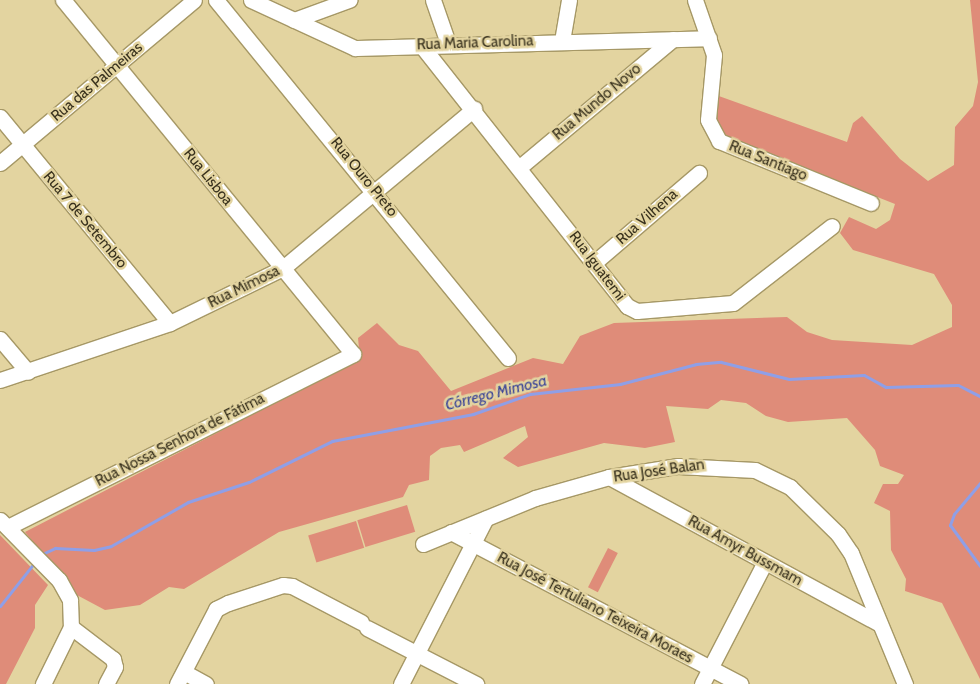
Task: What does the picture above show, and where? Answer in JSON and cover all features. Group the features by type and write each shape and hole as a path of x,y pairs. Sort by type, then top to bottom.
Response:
{"street":[{"name":"Rua Lisboa","path":"63,0 353,354"},
{"name":"Rua das Palmeiras","path":"0,163 194,0"},
{"name":"Rua Ouro Preto","path":"216,0 374,189 508,358"},
{"name":"Rua Maria Carolina","path":"251,0 355,48 448,43 709,38"},
{"path":"294,20 349,0"},
{"path":"433,0 448,43"},
{"path":"562,41 569,0"},
{"name":"Rua Santiago","path":"695,0 709,38 715,72 708,120 719,141 871,203"},
{"name":"Rua Mundo Novo","path":"521,166 673,39"},
{"name":"Rua Iguatemi","path":"421,44 521,166 596,262 627,306 637,311 722,305 744,296 832,226"},
{"name":"Rua Mimosa","path":"0,380 170,323 283,268 374,189 474,109"},
{"name":"Rua 7 de Setembro","path":"0,118 170,323"},
{"name":"Rua Vilhena","path":"596,262 699,173"},
{"path":"0,339 28,372"},
{"name":"Rua Nossa Senhora de Fátima","path":"4,524 353,354"},
{"name":"Rua José Balan","path":"423,544 535,498 610,478 712,464 774,477 804,498 838,534 851,553 905,684"},
{"name":"Rua Amyr Bussmam","path":"610,478 880,624"},
{"path":"401,684 486,518"},
{"path":"4,524 38,556 70,600 71,627 43,684"},
{"name":"Rua José Tertuliano Teixeira Moraes","path":"451,532 740,684"},
{"path":"702,684 765,562"},
{"path":"206,684 180,678 216,609 283,585 476,684"},
{"path":"71,627 113,659 116,667 106,684"}],"shaded area":[{"path":"970,0 980,0 980,679 942,603 905,591 906,579 891,550 890,511 874,503 883,484 898,484 904,475 880,466 875,450 847,418 788,422 766,416 746,403 721,400 708,409 666,406 675,442 645,448 604,443 518,467 503,458 528,437 525,426 464,452 460,445 441,448 430,456 429,480 409,485 403,497 279,532 184,589 169,587 140,605 105,610 75,594 25,532 360,359 358,338 377,323 399,345 418,351 451,391 533,358 563,364 580,336 614,323 787,317 807,332 832,340 912,345 952,327 952,305 934,274 853,250 840,233 849,217 876,229 890,220 895,204 721,135 714,114 716,95 847,142 853,123 862,116 900,159 928,181 954,165 955,127 973,106 978,82"},
{"path":"407,505 415,532 365,547 357,520"},
{"path":"356,521 364,548 316,562 308,536"},
{"path":"0,535 48,585 35,605 35,628 6,684 0,684"},
{"path":"608,548 618,553 598,592 588,587"}],"waterway":[{"name":"Córrego Mimosa","path":"40,555 55,548 94,550 111,546 188,502 249,482 332,441 473,414 530,394 620,384 696,364 721,362 789,379 864,375 886,387 958,385 980,396"},
{"path":"980,483 954,514 950,525 980,566"},
{"name":"Córrego Mimosa","path":"0,606 35,562"}]}
